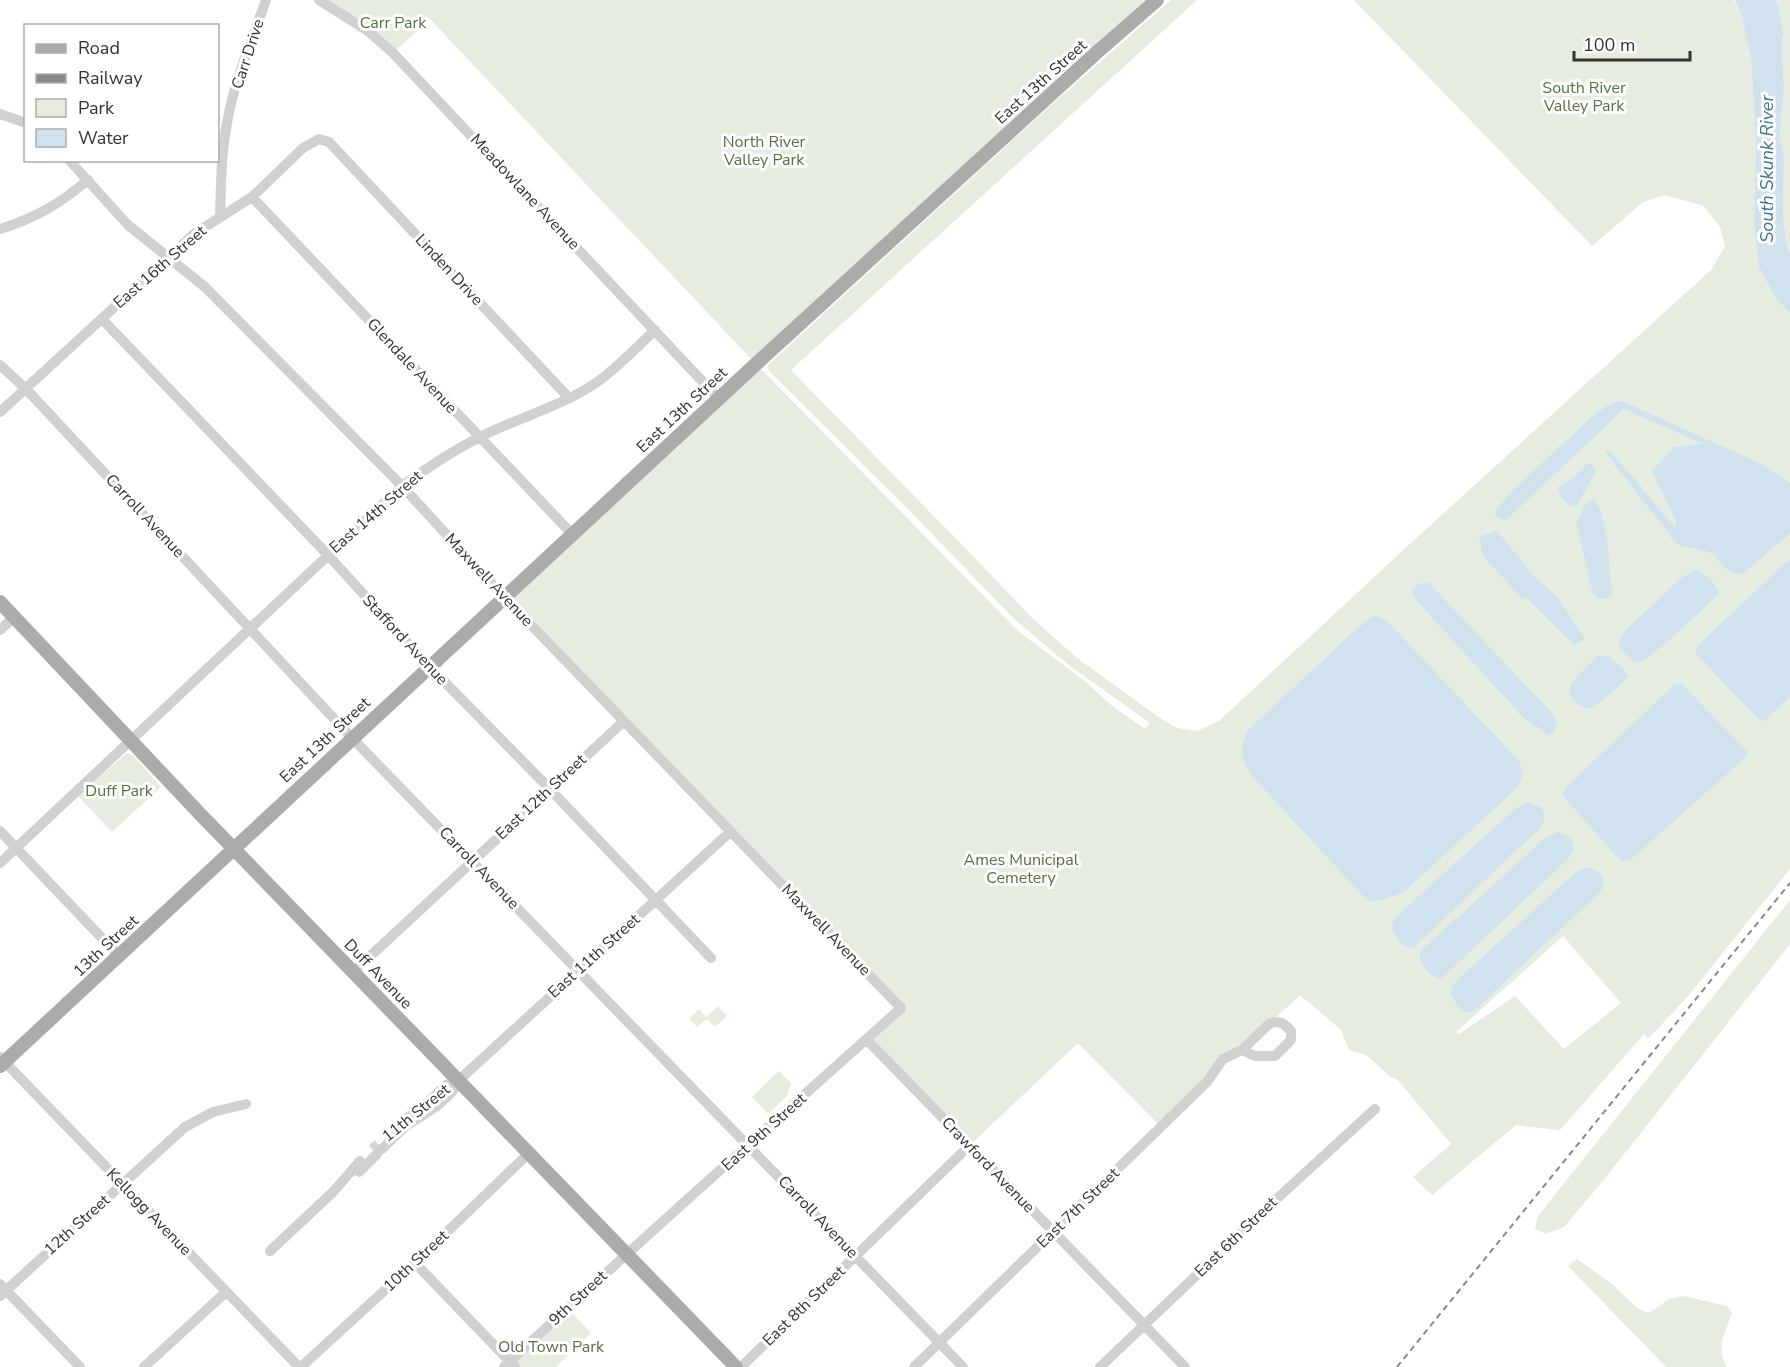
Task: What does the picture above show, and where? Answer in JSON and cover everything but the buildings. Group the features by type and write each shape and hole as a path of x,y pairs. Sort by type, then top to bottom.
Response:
{"main road":[{"name":"East 13th Street","path":"233,848 718,399 1157,0"},
{"name":"Duff Avenue","path":"0,602 130,741 733,1366"},
{"name":"13th Street","path":"2,1062 233,848"}],"street":[{"name":"Carr Drive","path":"220,216 222,122 236,90 266,0"},
{"name":"Meadowlane Avenue","path":"319,0 369,31 393,53 718,399"},
{"path":"0,114 24,122"},
{"name":"East 16th Street","path":"0,412 194,234 252,196 311,142 319,139 329,142"},
{"name":"Linden Drive","path":"329,142 569,398"},
{"name":"Maxwell Avenue","path":"71,162 128,225 205,287 402,486 504,597 901,1008"},
{"path":"0,229 23,222 52,208 88,180"},
{"name":"Glendale Avenue","path":"252,196 572,534"},
{"name":"Stafford Avenue","path":"102,319 328,555 429,667 550,789 711,958"},
{"name":"East 14th Street","path":"0,863 402,486 436,462 479,437 569,398 599,380 655,330"},
{"name":"Carroll Avenue","path":"0,365 26,389 352,738 963,1367"},
{"path":"0,630 14,617"},
{"name":"East 12th Street","path":"353,972 624,721"},
{"path":"0,831 119,956"},
{"name":"East 11th Street","path":"458,1081 730,832"},
{"name":"East 9th Street","path":"626,1254 901,1008"},
{"name":"Crawford Avenue","path":"867,1040 1185,1367"},
{"name":"East 7th Street","path":"914,1367 1207,1082 1223,1059 1242,1050"},
{"name":"Kellogg Avenue","path":"2,1062 300,1367"},
{"name":"11th Street","path":"333,1192 348,1182 402,1120 427,1103 446,1085 458,1081"},
{"name":"12th Street","path":"2,1290 185,1127 213,1112 246,1104"},
{"name":"East 6th Street","path":"1100,1367 1375,1109"},
{"name":"East 8th Street","path":"733,1366 856,1256 970,1145"},
{"name":"11th Street","path":"270,1251 333,1192 362,1160 377,1149"},
{"name":"10th Street","path":"300,1367 414,1263 529,1153"},
{"name":"9th Street","path":"510,1365 626,1254"},
{"path":"414,1263 510,1365"},
{"path":"2,1290 80,1367"},
{"path":"144,1367 226,1292"}],"green space":[{"name":"North River Valley Park","path":"319,0 1157,0 756,364 430,19 393,53"},
{"path":"1171,0 1197,0 791,370 1032,618 1077,658 1177,728 1197,731 1219,721 1711,270 1725,246 1720,227 1704,206 1665,195 1643,202 1592,246 1354,0 1734,0 1742,17 1751,58 1756,139 1754,219 1779,302 1790,313 1790,869 1689,995 1648,1039 1644,1034 1560,1130 1516,1125 1432,1195 1413,1177 1451,1144 1397,1079 1391,1077 1366,1055 1349,1050 1341,1030 1300,995 1233,1053 1161,1127 1078,1043 970,1145 867,1040 901,1008 504,597 756,364 1018,631 1087,683 1112,706 1145,729 1150,723 1070,666 1014,619 911,512 769,371 768,365 1051,105","holes":["1563,936 1621,1003 1564,1049 1515,996 1459,1034 1456,1032"]},
{"path":"1776,0 1790,0 1790,254 1783,215 1784,158 1780,136 1784,88 1783,32"},
{"name":"Duff Park","path":"127,753 133,755 161,787 112,832 78,796"},
{"path":"1790,900 1790,944 1564,1227 1546,1234 1535,1229 1538,1216"},
{"path":"718,1006 727,1016 715,1027 707,1019 697,1027 689,1018 699,1009 706,1017"},
{"path":"779,1071 791,1083 787,1096 768,1114 752,1097"},
{"path":"1577,1259 1612,1284 1637,1308 1649,1313 1669,1299 1684,1296 1727,1306 1732,1313 1722,1346 1726,1367 1666,1367 1568,1266"},
{"name":"Old Town Park","path":"567,1308 591,1333 556,1367 515,1367 510,1361"}],"water":[{"name":"South Skunk River","path":"1735,0 1776,0 1779,8 1783,32 1784,88 1780,136 1784,158 1783,215 1790,254 1790,313 1779,302 1759,268 1754,219 1756,139 1751,58 1742,17"},
{"path":"1622,401 1759,463 1790,483 1790,533 1744,573 1733,574 1713,554 1696,548 1683,547 1676,543 1606,453 1607,450 1613,454 1676,529 1676,521 1652,471 1674,447 1704,444 1624,409 1507,519 1500,519 1494,513 1512,491 1595,414 1610,404"},
{"path":"1588,463 1593,465 1596,472 1574,507 1563,500 1558,488"},
{"path":"1594,498 1601,512 1607,537 1612,594 1610,598 1599,598 1593,594 1576,523 1586,503"},
{"path":"1497,531 1534,576 1558,598 1585,639 1574,645 1527,598 1522,598 1483,556 1479,537"},
{"path":"1790,559 1790,697 1764,721 1760,721 1696,654 1697,646"},
{"path":"1696,569 1713,582 1719,594 1667,642 1643,661 1635,662 1619,647 1620,638 1681,578"},
{"path":"1428,582 1553,714 1557,726 1553,733 1546,734 1523,717 1416,600 1411,592 1417,584"},
{"path":"1375,616 1386,620 1519,761 1523,773 1519,786 1405,891 1372,902 1363,896 1253,777 1245,764 1242,750 1247,731 1365,621"},
{"path":"1597,656 1609,656 1629,675 1610,694 1588,709 1573,699 1570,687"},
{"path":"1675,684 1682,684 1747,752 1747,756 1629,861 1621,861 1563,796 1564,789"},
{"path":"1529,802 1542,808 1543,811 1544,820 1538,830 1413,948 1403,944 1392,929 1393,921 1397,916 1516,808"},
{"path":"1558,832 1571,838 1572,841 1573,850 1567,860 1442,978 1431,974 1420,959 1421,951 1545,838"},
{"path":"1588,867 1601,873 1604,885 1600,892 1472,1013 1459,1007 1451,995 1456,981 1575,873"}],"tunnel":[{"path":"372,1149 378,1144"}],"railway":[{"path":"1397,1367 1790,883"}],"park label":[{"name":"Carr Park","path":"393,23"},
{"name":"South River Valley Park","path":"1584,97"},
{"name":"Ames Municipal Cemetery","path":"1021,869"}]}
